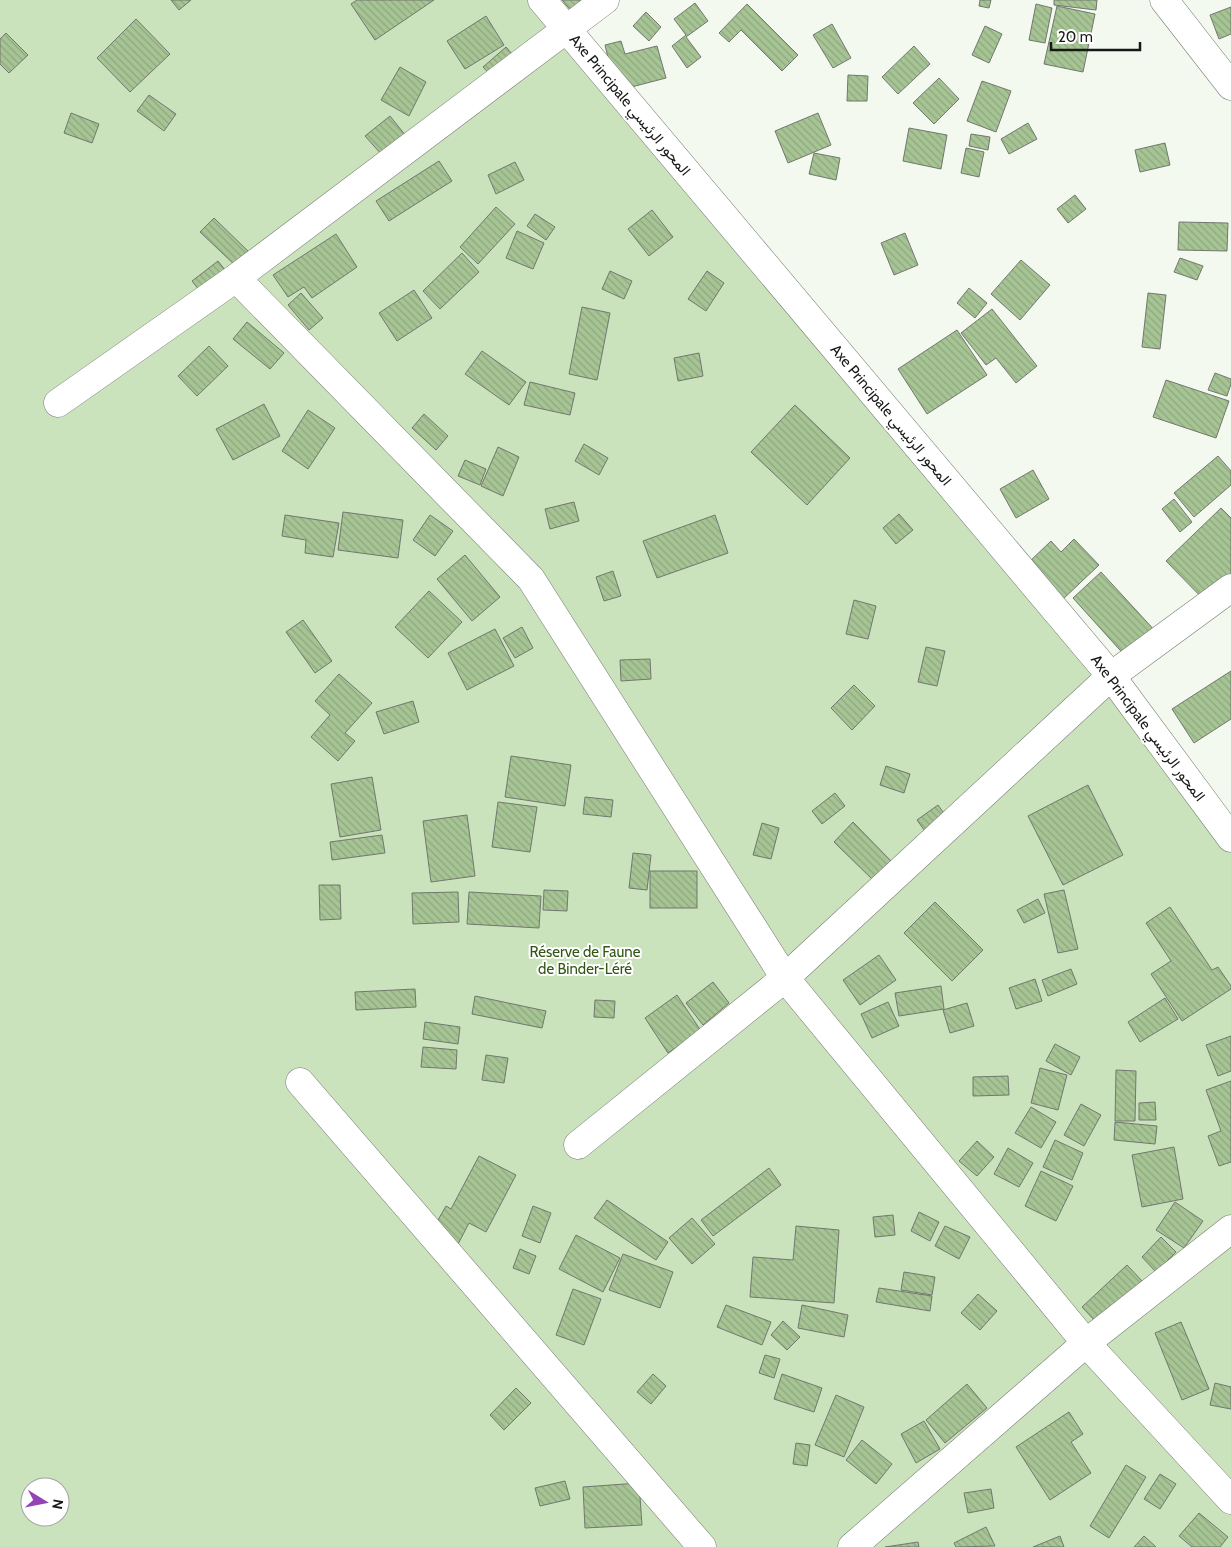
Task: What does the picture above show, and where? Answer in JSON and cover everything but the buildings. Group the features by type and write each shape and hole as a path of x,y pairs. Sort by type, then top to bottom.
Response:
{"street":[{"name":"Axe Principale المحور الرئيسي","path":"542,0 1111,676 1231,838"},
{"path":"58,404 236,278 605,0"},
{"path":"1164,0 1231,86"},
{"path":"236,278 531,579 785,978 1086,1343 1231,1500"},
{"path":"578,1144 785,978 1111,676 1231,588"},
{"path":"300,1082 702,1547"},
{"path":"852,1547 1086,1343 1231,1229"}],"green space":[{"name":"Réserve de Faune de Binder-Léré","path":"0,0 542,0 1231,838 1231,1547 0,1547"}]}
